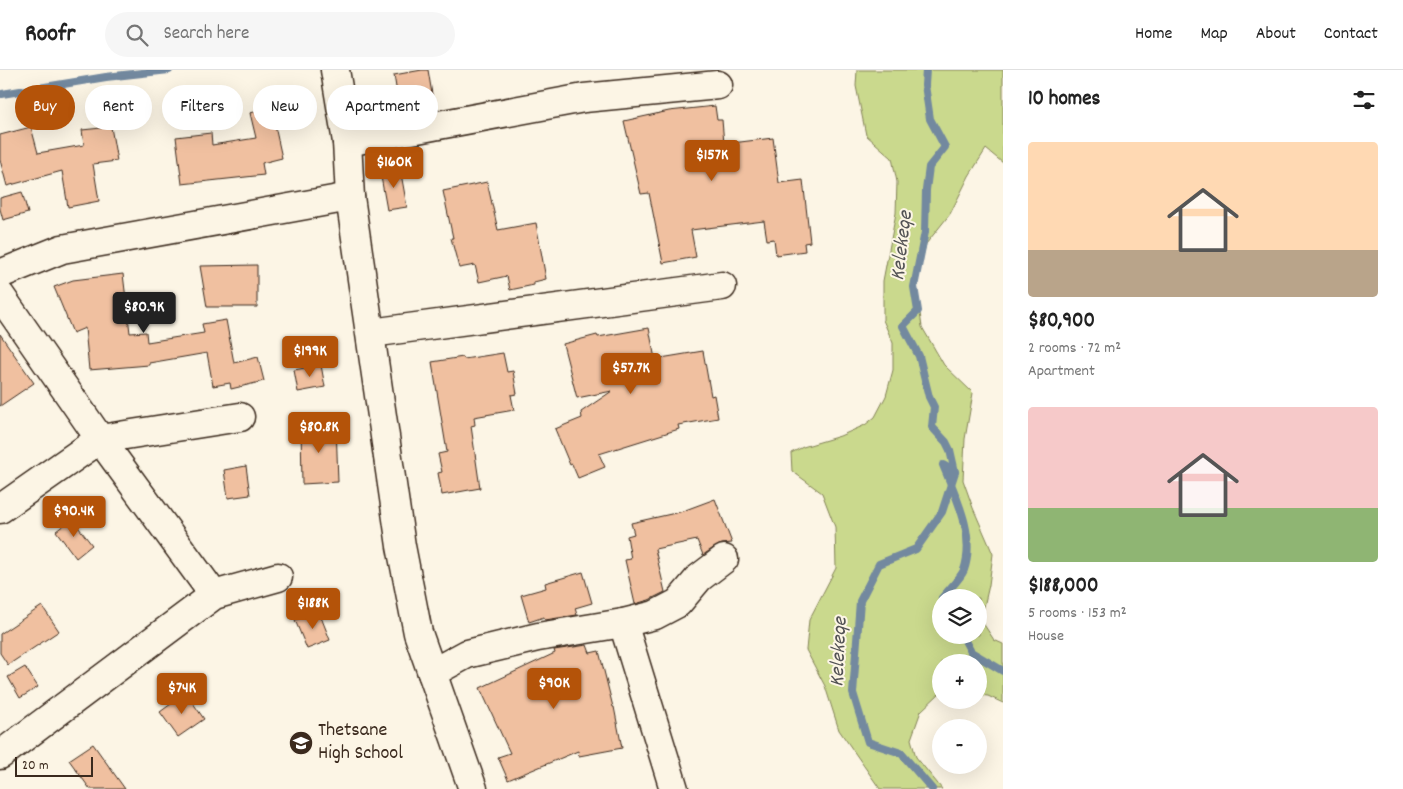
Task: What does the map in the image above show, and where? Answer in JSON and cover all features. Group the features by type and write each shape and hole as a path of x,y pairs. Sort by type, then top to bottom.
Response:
{"street":[{"path":"335,70 347,142 350,197 401,546 418,633 473,789"},
{"path":"347,142 584,98 718,85"},
{"path":"0,274 62,249 350,197"},
{"path":"371,333 722,286"},
{"path":"0,295 100,438 214,595"},
{"path":"0,509 100,438 240,417"},
{"path":"432,673 467,654 538,637 655,616 678,603 699,578 724,560"},
{"path":"0,755 214,595 278,577"},
{"path":"623,622 674,789"}],"green space":[{"path":"857,70 1003,70 1003,163 986,149 969,176 950,214 926,244 916,285 922,327 944,365 973,393 965,439 963,480 993,554 987,594 987,589 932,589 932,644 987,644 987,629 994,640 1003,644 1003,703 987,696 987,654 932,654 932,701 921,711 911,739 916,757 942,789 880,789 839,730 825,686 806,650 809,620 836,568 835,527 822,493 792,471 791,453 803,447 840,436 865,425 875,417 886,396 893,370 893,343 883,320 883,281 896,213 897,182 892,158 866,135 856,86"}],"building":[{"path":"428,70 430,85 396,85 394,75"},
{"path":"715,106 717,120 722,120 724,144 773,138 779,183 803,180 810,242 804,243 805,251 776,255 774,239 767,240 764,221 691,230 696,257 663,263 649,193 641,194 624,121 669,111"},
{"path":"253,112 253,126 250,113"},
{"path":"19,130 32,130 38,153 84,145 82,130 112,130 117,161 93,164 99,201 68,207 62,171 7,186 0,160 0,135"},
{"path":"254,130 276,130 282,158 262,163 264,175 182,184 176,137 211,133 212,145 256,138"},
{"path":"400,168 407,207 387,210 380,171"},
{"path":"487,182 498,230 536,223 546,279 534,282 534,285 510,290 507,276 479,282 475,265 459,268 451,238 453,238 443,191"},
{"path":"22,192 28,213 3,220 0,198"},
{"path":"257,265 257,307 207,307 200,266"},
{"path":"123,274 130,333 146,332 147,342 204,333 202,324 226,320 234,363 258,357 264,381 231,389 230,383 213,386 207,353 149,363 149,365 89,370 85,328 73,333 54,287 73,280"},
{"path":"649,328 655,359 703,351 711,396 714,395 718,418 678,425 679,429 599,454 605,467 578,478 572,464 570,465 555,429 582,418 581,412 612,391 577,398 563,344 597,335 598,337"},
{"path":"0,334 34,383 0,406"},
{"path":"503,353 507,372 513,371 517,394 511,395 514,410 474,417 475,425 471,426 480,488 442,495 438,473 442,472 438,454 447,452 432,362"},
{"path":"321,365 325,387 298,392 294,370"},
{"path":"336,425 338,482 302,484 301,426"},
{"path":"246,466 250,495 228,498 224,470"},
{"path":"715,499 732,543 722,544 703,555 697,540 655,549 665,592 635,604 625,560 631,559 627,536 634,534 631,523 680,512"},
{"path":"72,519 92,545 76,558 56,531"},
{"path":"583,572 592,603 575,608 577,615 545,620 544,617 529,622 521,595 546,588 545,583"},
{"path":"42,606 59,631 8,665 0,653 0,634"},
{"path":"319,612 330,640 307,649 295,620"},
{"path":"587,645 590,653 599,651 614,707 622,748 579,756 578,751 508,780 498,757 510,753 480,688 555,653 554,650"},
{"path":"25,667 38,687 20,698 8,677"},
{"path":"186,693 204,719 178,737 160,712"},
{"path":"93,744 125,789 90,789 69,760"}],"waterway":[{"path":"2,94 106,77 169,70"},
{"name":"Kelekeqe","path":"926,70 925,85 930,119 945,147 929,167 926,190 925,232 914,287 918,311 903,326 919,356 929,397 934,407 932,427 946,442 950,450 955,472 942,512 916,549 879,564 860,601 853,693 868,742 901,753 932,789"},
{"path":"950,589 964,570 968,543 959,503 943,465 955,472"},
{"path":"967,644 971,652 1003,671"}],"place":[{"name":"Thetsane High School","path":"301,743"}]}
